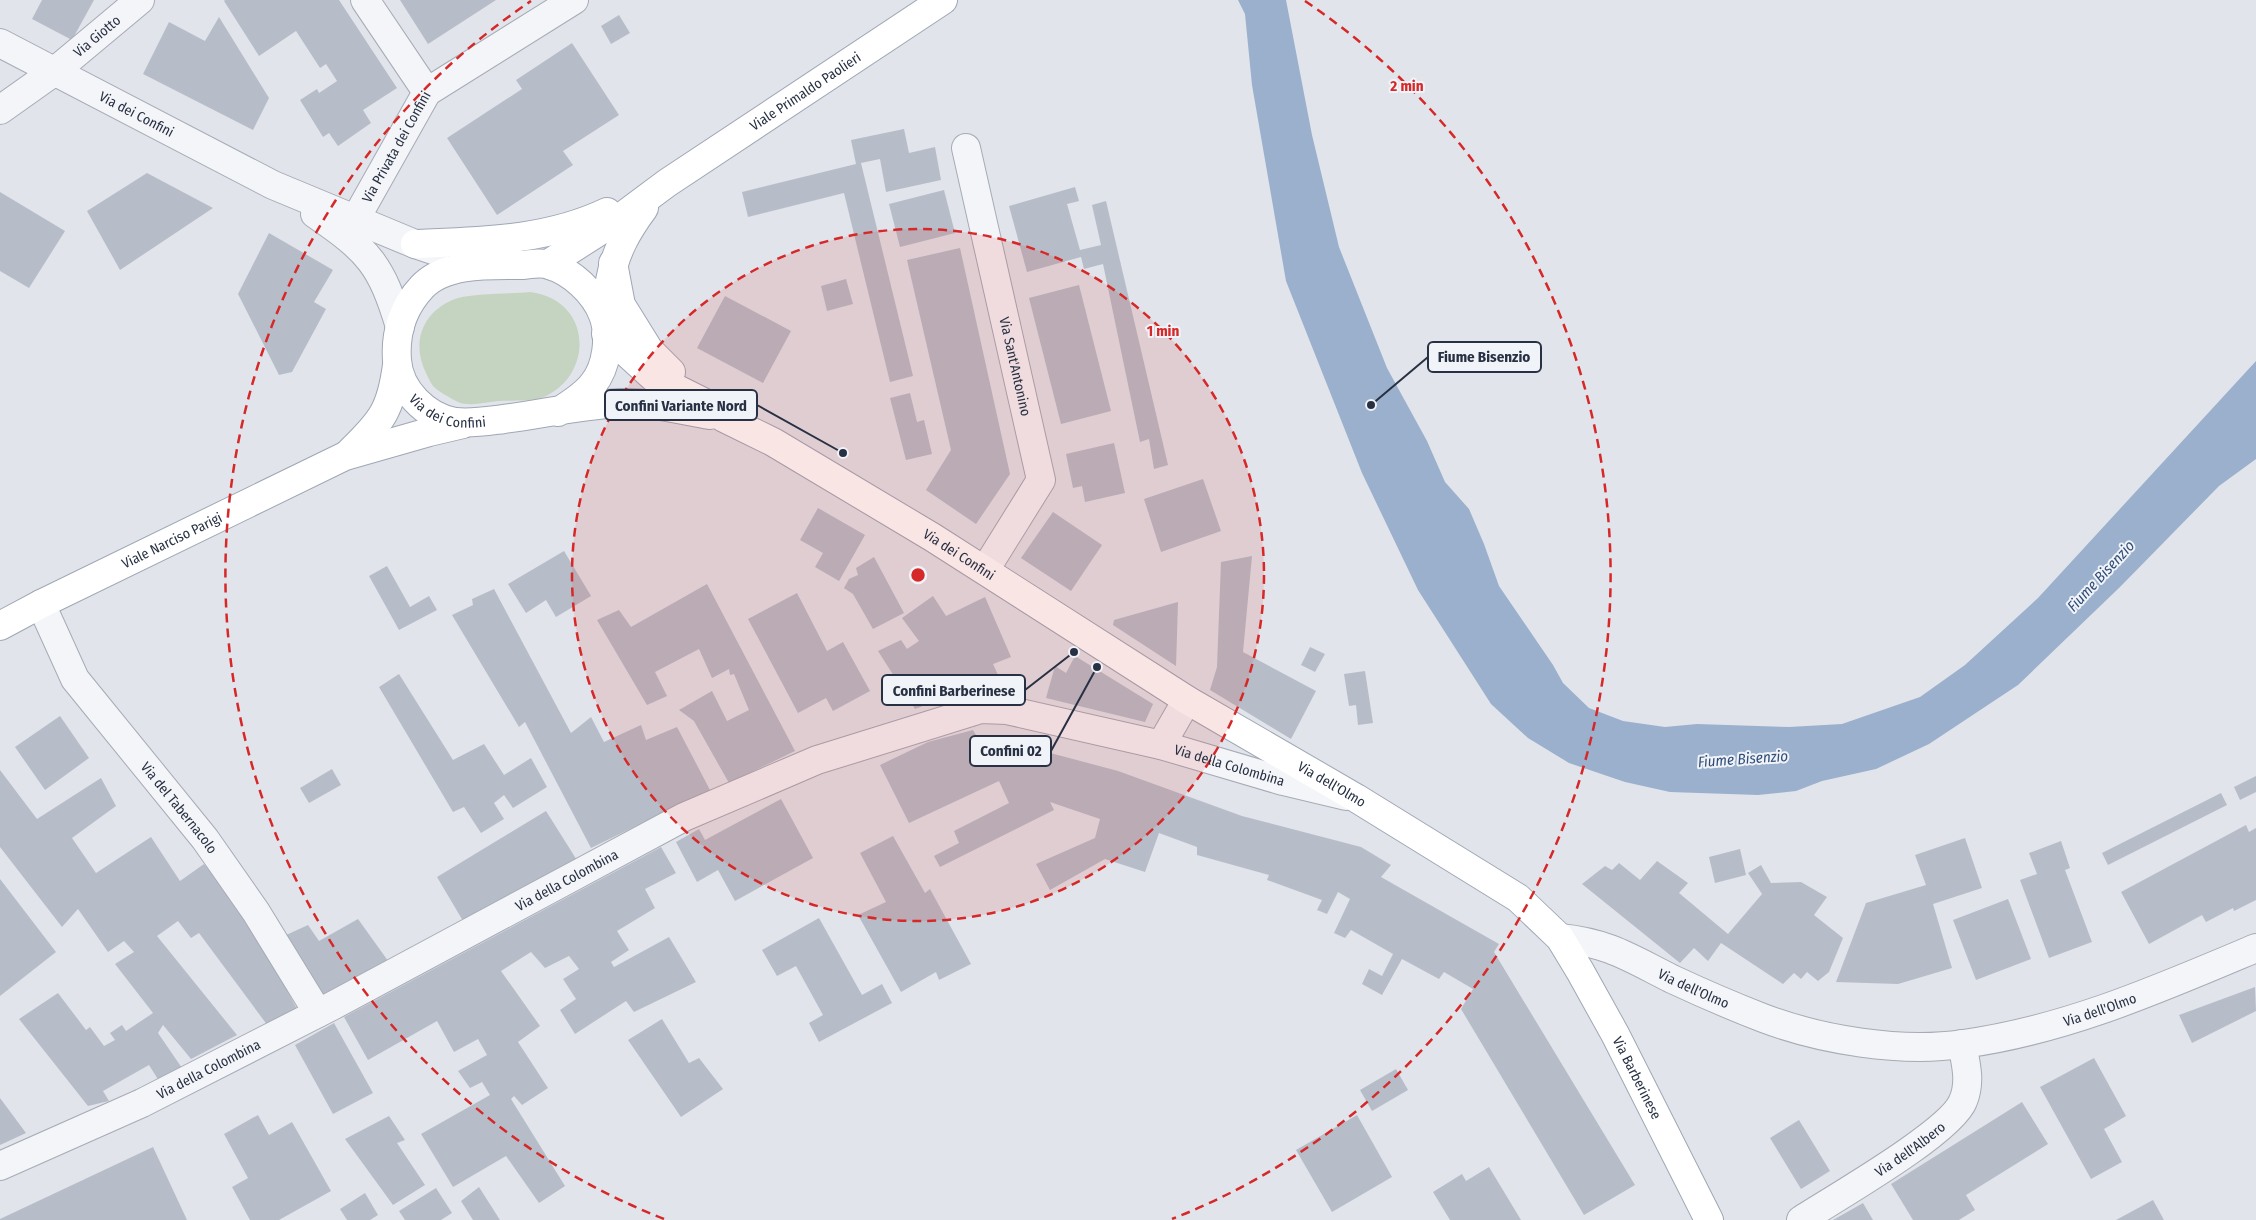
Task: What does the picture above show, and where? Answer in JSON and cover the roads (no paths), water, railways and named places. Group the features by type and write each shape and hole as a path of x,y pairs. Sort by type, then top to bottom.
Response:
{"main road":[{"name":"Viale Primaldo Paolieri","path":"548,264 620,218 667,183 943,0"},
{"name":"Viale Primaldo Paolieri","path":"605,325 613,263 630,226 667,183"},
{"path":"414,244 510,239 549,234 604,213 667,183"},
{"path":"613,263 621,305 638,335 662,364 714,410"},
{"name":"Via dei Confini","path":"714,410 620,403 470,423 453,421 423,408 405,386 397,365 396,348 400,327 413,296 425,283 452,270 483,266 548,264 576,279 605,325 653,376 714,410 824,472 985,570 1187,700"},
{"name":"Via dei Confini","path":"558,412 578,399 593,384 602,369 606,356 605,325"},
{"name":"Viale Narciso Parigi","path":"345,456 375,428 387,410 394,390 397,365"},
{"name":"Viale Narciso Parigi","path":"0,626 41,604 345,456 429,432 470,423"},
{"name":"Via dell'Olmo","path":"1187,700 1356,798 1500,886 1536,913 1560,938"},
{"name":"Via Barberinese","path":"1560,938 1615,1034 1709,1220"}],"street":[{"name":"Via Giotto","path":"0,110 55,72 140,0"},
{"name":"Via Privata dei Confini","path":"355,220 427,92 365,0"},
{"path":"427,92 574,0"},
{"name":"Via dei Confini","path":"0,43 273,185 414,244 483,266"},
{"name":"Via Sant'Antonino","path":"966,148 1041,480 985,570"},
{"name":"Via dei Confini","path":"273,185 362,249 380,271 400,327"},
{"name":"Via del Tabernacolo","path":"41,604 75,679 205,839 256,912 318,1013"},
{"name":"Via della Colombina","path":"1161,745 1187,700"},
{"name":"Via della Colombina","path":"0,1166 142,1103 318,1013 684,817 817,760 982,708 1007,710 1161,745 1284,781 1356,798"},
{"name":"Via dell'Olmo","path":"1560,938 1589,941 1626,954 1716,1000 1765,1019 1809,1031 1879,1044 1918,1046 1962,1044 2032,1031 2096,1013 2256,948"},
{"name":"Via dell'Albero","path":"1801,1220 1927,1138 1954,1116 1963,1102 1968,1085 1962,1044"}],"water":[{"name":"Fiume Bisenzio","path":"1238,0 1286,0 1312,135 1339,247 1387,368 1427,441 1445,482 1469,509 1499,586 1553,665 1563,683 1589,708 1623,721 1665,727 1697,724 1789,727 1842,724 1920,697 1965,665 2038,598 2256,361 2256,459 2219,486 2120,587 2018,685 1929,744 1876,769 1822,781 1796,791 1758,795 1670,792 1625,782 1569,763 1528,738 1491,704 1418,590 1362,473 1286,281 1252,85 1245,14"}],"place":[{"name":"Fiume Bisenzio","path":"1371,405"},
{"name":"Confini Variante Nord","path":"843,453"},
{"name":"Confini Barberinese","path":"1074,652"},
{"name":"Confini 02","path":"1097,667"}]}
